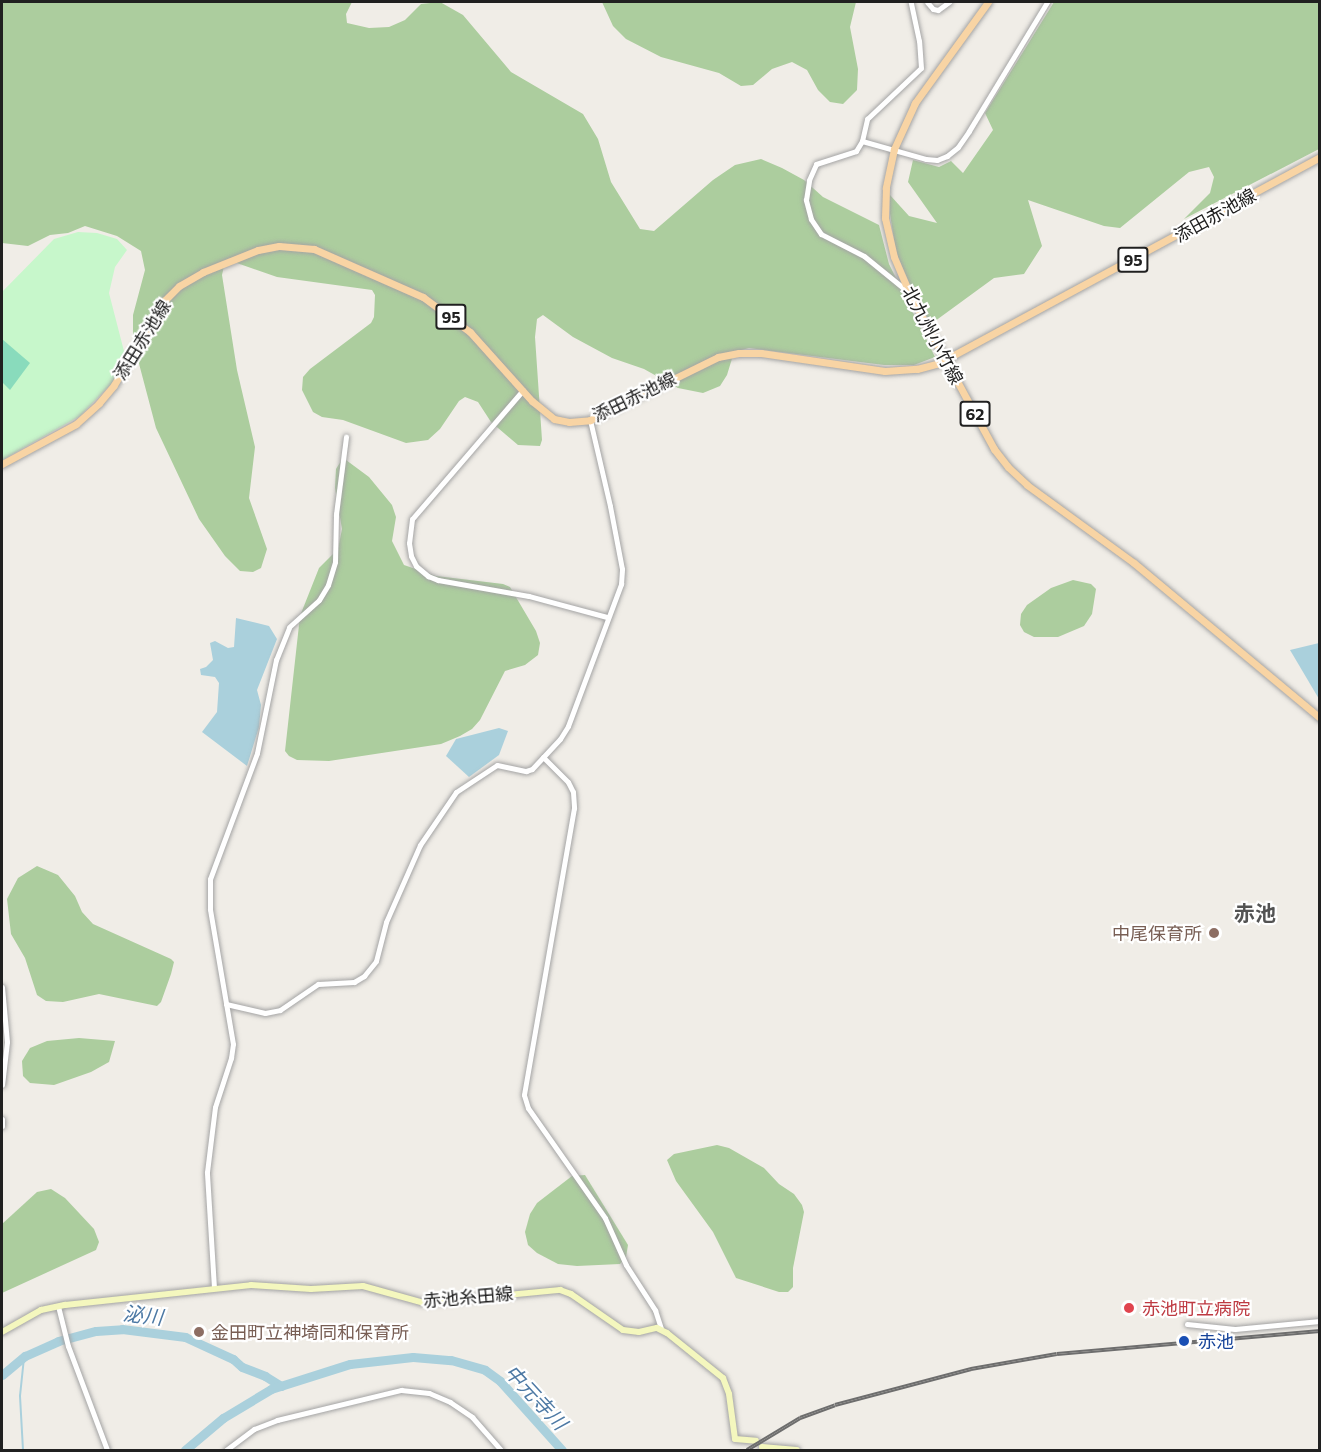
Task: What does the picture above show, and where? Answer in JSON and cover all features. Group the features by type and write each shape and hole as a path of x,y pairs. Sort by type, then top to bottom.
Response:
{"main road":[{"name":"北九州小竹線","path":"988,2 915,103 894,149 886,188 885,218 894,257 909,292 994,449 1008,467 1027,485 1134,563 1320,718"},
{"name":"添田赤池線","path":"2,464 76,424 99,403 114,385 165,300 179,286 203,272 258,250 279,246 314,249 423,297 471,332 523,390 554,419 568,422 590,420 700,366 739,353 761,353 885,370 916,369 945,360 1320,157"},
{"name":"赤池糸田線","path":"2,1332 41,1310 57,1306 251,1285 321,1290 363,1286 424,1303 560,1290 571,1294 623,1330 639,1332 661,1329"},
{"path":"661,1329 723,1378 729,1394 735,1438 756,1441"},
{"path":"762,1447 797,1450"}],"street":[{"path":"909,292 864,256 822,234 811,219 806,200 813,169 822,162 851,154 862,141 867,119 921,68 919,40 911,2"},
{"path":"927,2 938,10 949,2"},
{"path":"862,141 937,160 958,147 1047,2"},
{"path":"523,390 412,519 409,543 411,556 416,566 428,576 438,580 529,596 607,616"},
{"path":"226,1004 266,1013 279,1010 318,984 354,982 364,976 376,962 386,922 420,845 456,792 489,768 507,766 526,771 532,769 568,726 607,616 621,584 622,569 590,420"},
{"path":"214,1288 207,1172 215,1107 233,1044 210,909 210,879 257,753 276,660 289,627 319,600 328,585 335,562 336,514 346,437"},
{"path":"543,757 568,782 573,792 574,808 524,1095 540,1125 605,1218 626,1265 655,1310 661,1329"},
{"path":"2,987 7,1042 2,1085"},
{"path":"2,1119 2,1126"},
{"path":"57,1306 68,1346 107,1450"},
{"path":"1187,1324 1235,1329 1320,1321"},
{"path":"226,1450 231,1444 254,1429 277,1420 401,1390 429,1394 450,1401 472,1417 501,1450"}],"green space":[{"path":"2,2 352,2 346,14 347,23 369,28 389,27 405,20 421,4 440,2 463,15 511,72 583,114 598,139 611,182 640,229 654,231 713,180 735,165 761,159 804,180 823,197 879,225 889,264 935,357 914,365 884,365 749,348 734,352 727,375 720,386 703,393 678,388 644,369 612,358 573,337 543,315 537,319 535,337 542,440 540,446 518,445 491,422 478,402 465,397 459,401 440,429 428,440 406,443 343,420 322,417 313,412 302,390 303,377 310,369 371,323 374,317 375,295 372,290 277,277 234,262 224,266 222,275 237,370 255,447 249,498 267,549 261,568 253,572 240,571 225,556 199,519 156,428 133,341 133,315 145,270 141,251 117,236 85,226 68,233 50,235 28,246 2,243"},
{"path":"602,2 856,2 850,27 858,69 857,90 843,104 830,102 818,90 807,70 792,62 772,69 753,85 741,86 719,73 661,57 626,39 613,26"},
{"path":"1054,2 1319,2 1319,149 1184,219 1210,193 1214,177 1209,167 1189,172 1120,228 1104,226 1028,200 1042,246 1024,274 994,278 931,324 912,290 896,252 890,214 890,195 909,216 937,223 908,182 913,160 939,167 951,161 963,173 993,130 985,113"},
{"path":"78,232 97,233 117,239 127,250 115,267 109,293 126,359 111,384 80,416 2,460 2,292 54,239"},
{"path":"2,339 30,363 10,390 2,382"},
{"path":"346,460 369,477 392,505 396,517 392,541 404,565 436,576 503,584 510,587 536,631 540,643 538,655 525,665 505,671 480,720 472,729 460,736 441,744 329,761 297,760 285,751 300,616 319,568 338,549 342,529 335,488 336,469 341,461"},
{"path":"1073,580 1091,584 1096,589 1092,614 1084,626 1058,637 1034,637 1024,632 1020,625 1021,614 1027,605 1051,588"},
{"path":"37,866 58,875 75,896 82,912 93,924 174,962 161,1002 157,1006 99,994 63,1002 46,1001 37,995 25,958 11,934 7,899 18,878"},
{"path":"79,1038 115,1041 109,1062 91,1072 54,1085 30,1083 23,1076 22,1061 30,1048 47,1041"},
{"path":"717,1145 729,1148 764,1168 779,1184 794,1194 802,1205 804,1212 793,1268 793,1287 788,1292 779,1292 736,1278 713,1232 676,1181 667,1160 674,1154"},
{"path":"585,1175 628,1245 626,1257 620,1264 577,1266 558,1264 537,1253 528,1245 525,1232 530,1214 537,1203 572,1176"},
{"path":"51,1189 65,1198 94,1229 99,1242 96,1250 2,1293 2,1224 37,1192"}],"water":[{"path":"236,618 269,626 277,639 257,690 261,705 259,727 247,766 202,732 217,712 219,683 215,677 201,675 200,669 213,660 210,643 215,641 228,648 234,647"},
{"path":"1320,643 1319,699 1290,650"},
{"path":"499,728 508,731 499,755 469,777 446,756 456,739"}],"waterway":[{"name":"泌川","path":"2,1375 25,1356 58,1341 96,1331 122,1329 185,1337 233,1359 242,1367 265,1376 281,1386"},
{"name":"中元寺川","path":"185,1450 223,1418 271,1389 350,1364 413,1357 451,1360 485,1370 500,1381 562,1450"},
{"path":"23,1450 20,1396 24,1358"}],"railway":[{"path":"747,1450 800,1418 835,1405 971,1369 1057,1354 1320,1331"}],"place":[{"name":"中尾保育所","path":"1214,933"},
{"name":"赤池町立病院","path":"1129,1308"},
{"name":"金田町立神埼同和保育所","path":"199,1332"},
{"name":"赤池","path":"1184,1341"}],"district":[{"name":"赤池","path":"1255,913"}]}
